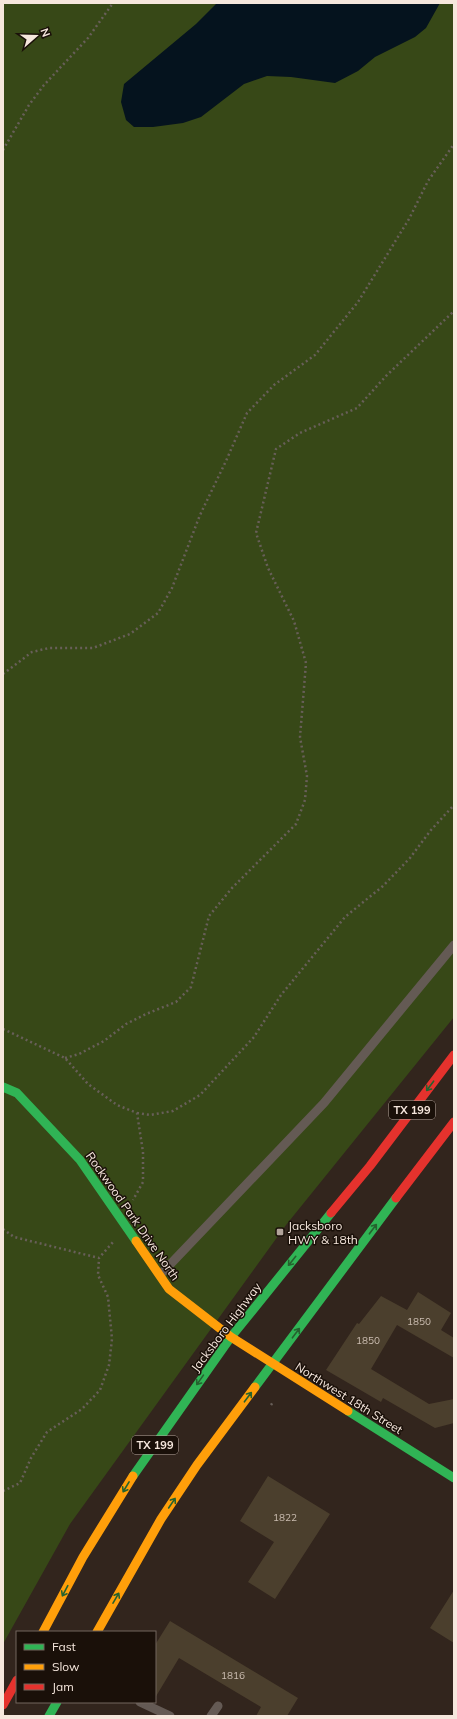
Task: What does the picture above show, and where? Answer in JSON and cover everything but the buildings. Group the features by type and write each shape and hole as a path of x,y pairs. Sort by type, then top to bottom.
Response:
{"main road":[{"name":"Jacksboro Highway","path":"44,1631 83,1557 131,1479 231,1337 370,1166 454,1055"},
{"name":"Rockwood Park Drive North","path":"3,1088 17,1094 80,1160 169,1289 231,1337"},
{"name":"TX 199","path":"98,1631 161,1519 197,1465 429,1153 454,1122"},
{"name":"Northwest 18th Street","path":"231,1337 454,1478"},
{"path":"3,1705 16,1682"},
{"path":"49,1716 56,1703"}],"lane":[{"path":"160,1275 324,1103 454,945"},
{"path":"142,1703 170,1716"},
{"path":"210,1716 218,1706"}],"path":[{"path":"3,150 29,105 44,85 88,38 113,3"},
{"path":"3,674 32,652 49,648 93,648 130,634 158,613 172,588 200,514 226,461 247,413 274,385 315,355 358,302 409,219 428,181 454,144"},
{"path":"65,1058 79,1054 104,1041 126,1024 176,1002 191,987 209,916 232,888 296,824 304,800 307,776 300,737 306,663 294,621 268,568 256,533 276,449 300,433 357,408 386,376 454,311"},
{"path":"3,1029 65,1058 88,1084 117,1104 136,1113 150,1114 173,1111 200,1095 254,1037 281,995 345,917 383,886 400,869 454,805"},
{"path":"3,1491 20,1483 31,1458 47,1432 82,1409 100,1390 109,1365 112,1339 108,1297 98,1275 99,1258 115,1239 143,1182 143,1152 136,1113"},
{"path":"3,1230 14,1237 99,1258"}],"green space":[{"path":"3,3 454,3 454,1017 286,1225 70,1524 3,1644"}],"water":[{"path":"217,3 440,3 426,28 415,37 375,57 358,71 335,83 291,77 267,76 244,84 201,117 183,123 153,127 134,127 126,120 121,102 124,84 196,24"}],"traffic: fast":[{"path":"3,1087 17,1093 80,1160 136,1241"},
{"path":"255,1387 396,1198"},
{"path":"133,1476 231,1337 331,1213"},
{"path":"348,1411 454,1478"},
{"path":"49,1716 56,1703"}],"traffic: slow":[{"path":"136,1241 169,1289 231,1337 348,1411"},
{"path":"98,1631 161,1519 197,1465 255,1387"},
{"path":"44,1631 83,1557 133,1476"}],"traffic: jam":[{"path":"331,1213 370,1166 454,1055"},
{"path":"396,1198 454,1122"},
{"path":"3,1705 16,1682"}],"place":[{"name":"Jacksboro HWY & 18th","path":"280,1232"}]}
